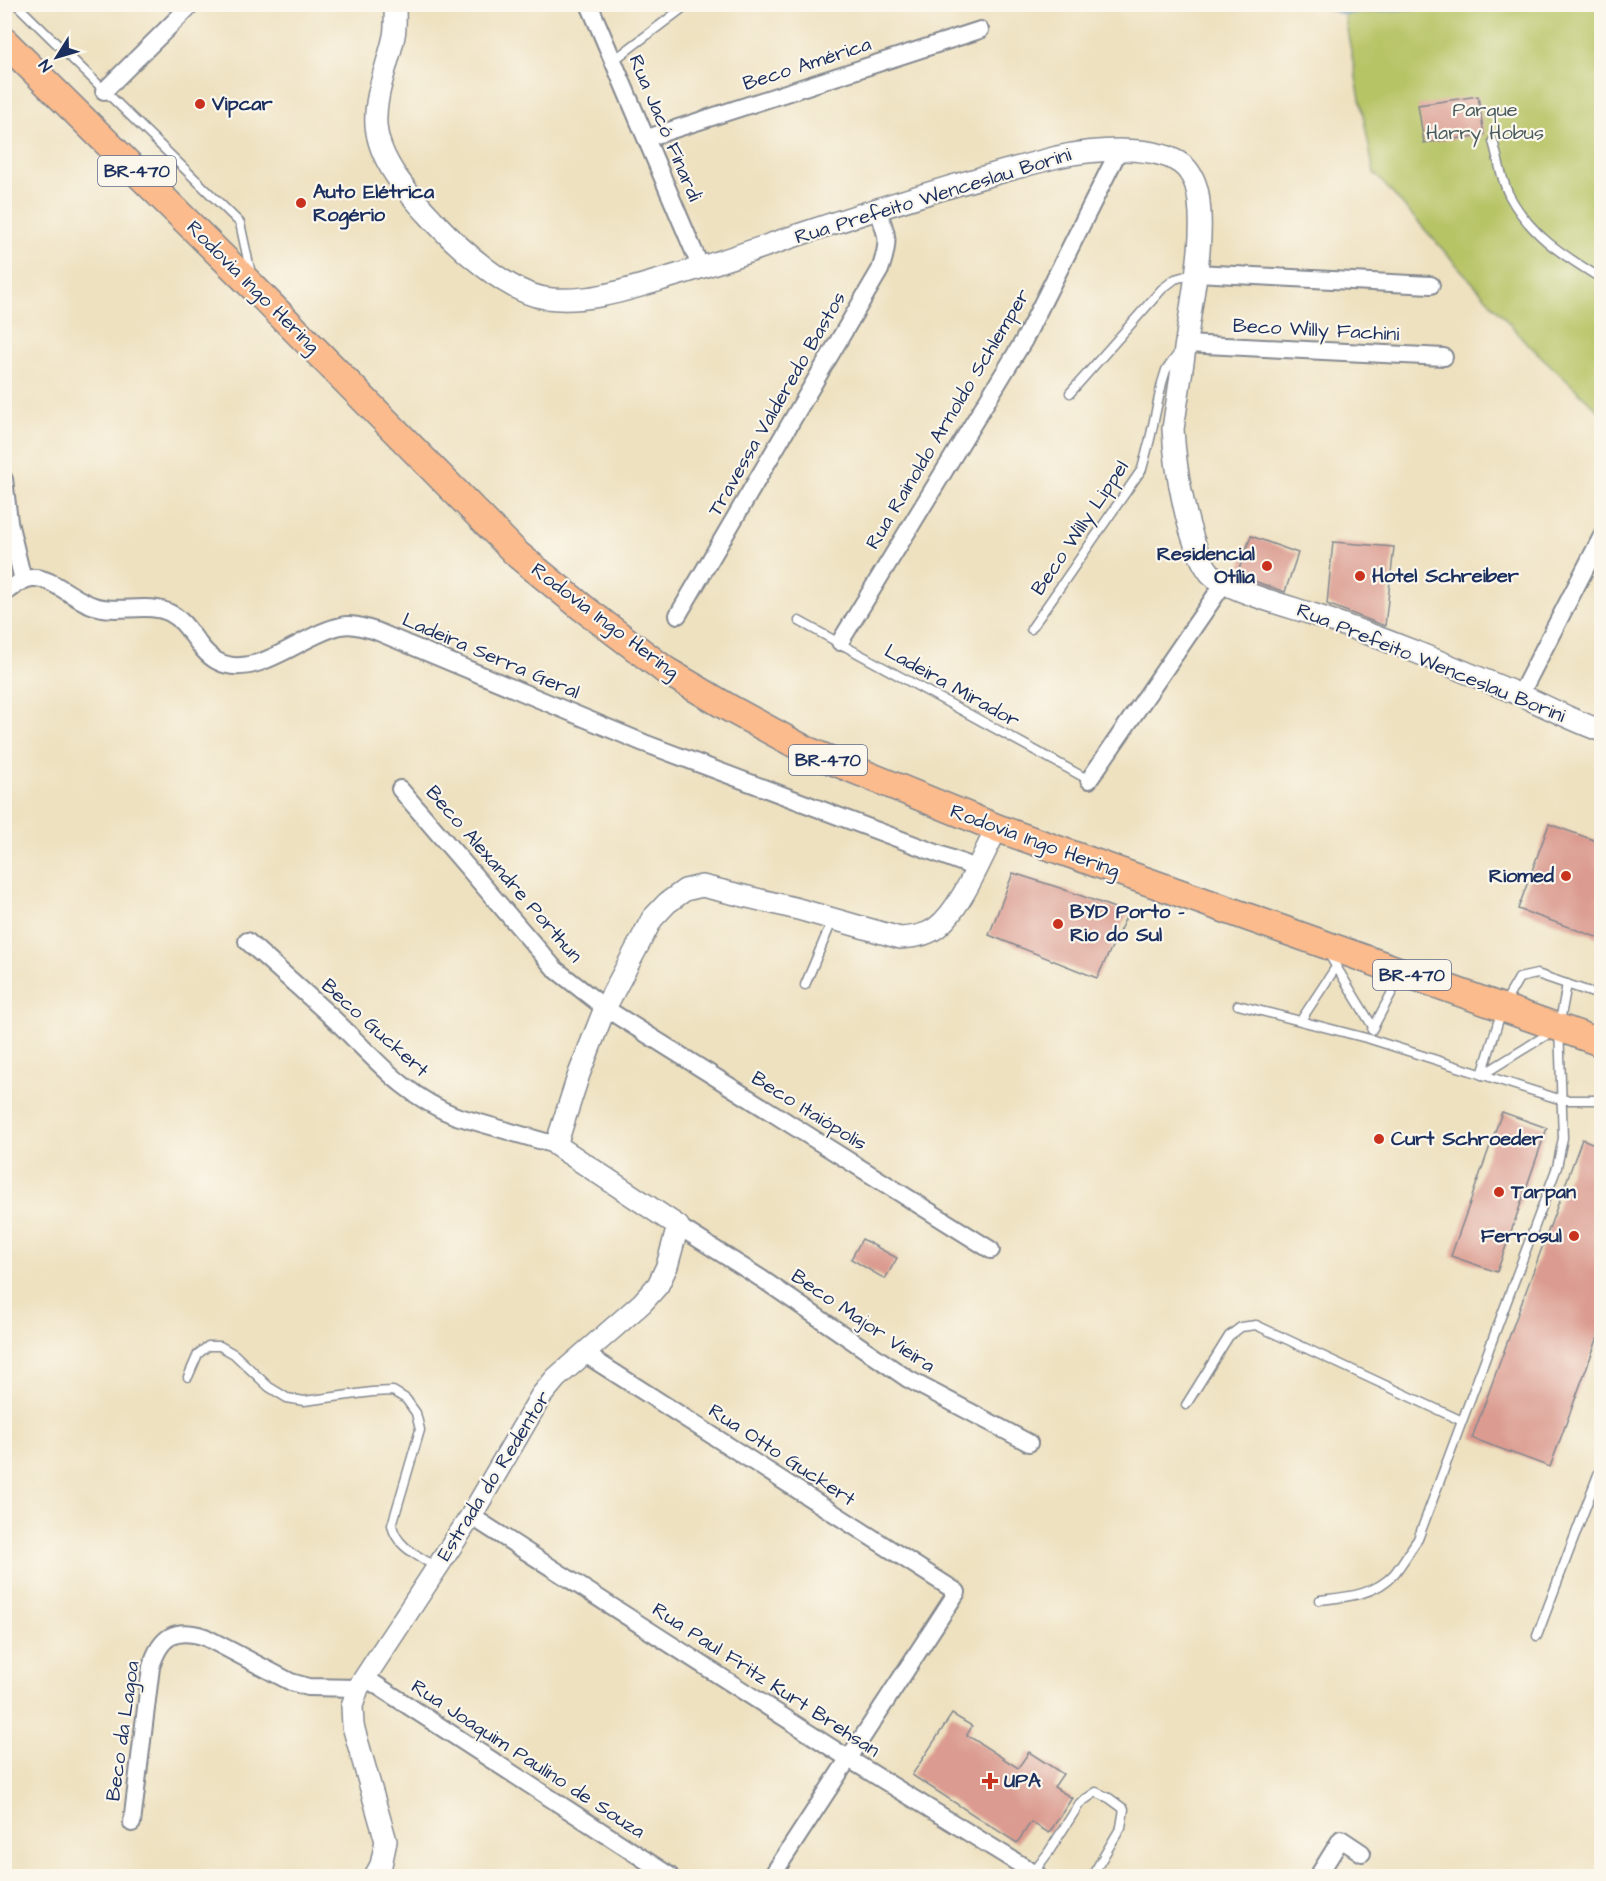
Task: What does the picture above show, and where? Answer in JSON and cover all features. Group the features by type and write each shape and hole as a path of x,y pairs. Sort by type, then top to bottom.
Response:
{"highway":[{"name":"Rodovia Ingo Hering","path":"4,41 253,287 518,555 637,650 729,708 806,750 997,828 1602,1043"}],"street":[{"path":"104,91 192,4"},
{"name":"Rua Prefeito Wenceslau Borini","path":"395,4 394,34 377,104 376,126 387,162 401,183 446,233 496,275 518,290 543,297 568,300 625,291 877,209 1057,157 1085,151 1119,150 1142,152 1172,159 1185,168 1196,183 1200,203 1196,273 1173,429 1176,463 1196,548 1211,575 1224,583 1365,632 1602,731"},
{"name":"Rua Jacó Finardi","path":"589,4 701,268"},
{"name":"Beco América","path":"647,138 980,30"},
{"name":"Rua Rainoldo Arnoldo Schlemper","path":"840,642 1024,340 1119,150"},
{"name":"Travessa Valderedo Bastos","path":"678,615 880,270 886,252 887,235 877,209"},
{"path":"1196,273 1431,285"},
{"name":"Beco Willy Fachini","path":"1186,344 1444,357"},
{"path":"4,479 9,522 23,580 4,593"},
{"path":"1520,695 1602,536"},
{"name":"Ladeira Serra Geral","path":"23,580 34,578 46,580 71,596 94,606 119,610 157,608 172,613 185,626 198,645 217,661 230,666 251,665 341,626 359,626 376,631 644,742 976,868"},
{"path":"1089,780 1224,583"},
{"name":"Beco Alexandre Porthun","path":"400,789 555,969 605,1008"},
{"path":"678,1226 556,1145 579,1074 605,1008 652,919 667,903 685,890 702,886 833,918 900,938 917,937 935,929 952,913 997,828"},
{"name":"Beco Guckert","path":"247,941 338,1024 391,1077 407,1089 441,1110 456,1116 556,1145"},
{"name":"Beco Itaiópolis","path":"605,1008 991,1250"},
{"name":"Estrada do Redentor","path":"375,1876 381,1865 386,1841 353,1726 352,1706 361,1682 471,1516 540,1396 556,1378 642,1303 658,1286 667,1266 678,1226"},
{"name":"Beco Major Vieira","path":"678,1226 762,1279 908,1379 1029,1443"},
{"name":"Rua Otto Guckert","path":"585,1354 957,1592 849,1759"},
{"name":"Rua Paul Fritz Kurt Brehsan","path":"471,1516 849,1759 1036,1875"},
{"name":"Beco da Lagoa","path":"132,1823 151,1667 156,1651 165,1639 179,1633 191,1632 206,1637 291,1682 308,1687 361,1682"},
{"name":"Rua Joaquim Paulino de Souza","path":"361,1682 670,1876"},
{"path":"772,1876 849,1759"},
{"path":"1318,1876 1341,1839 1362,1853"}],"lane":[{"path":"16,4 240,223 253,287"},
{"path":"614,60 688,4"},
{"path":"1493,141 1508,193 1530,227 1563,255 1602,279"},
{"path":"1070,393 1162,289 1175,279 1196,273"},
{"name":"Beco Willy Lippel","path":"1031,629 1142,469 1166,370 1186,344"},
{"name":"Ladeira Mirador","path":"799,621 1089,780"},
{"path":"805,985 833,918"},
{"path":"1322,942 1373,1027"},
{"path":"1301,1020 1336,967"},
{"path":"1370,1039 1373,1027 1403,972"},
{"path":"1482,1075 1503,1006 1519,978 1537,974 1602,996"},
{"path":"1320,1600 1355,1596 1374,1589 1393,1575 1418,1539 1557,1167 1563,1138 1559,1027 1567,984"},
{"path":"1238,1005 1370,1039 1562,1100 1602,1100"},
{"path":"1482,1075 1559,1027"},
{"path":"1186,1405 1229,1336 1241,1327 1256,1325 1462,1421"},
{"path":"189,1377 198,1354 208,1346 220,1346 234,1354 268,1387 287,1398 304,1401 393,1391 406,1399 416,1413 420,1430 392,1525 394,1534 400,1543 437,1567"},
{"path":"1537,1636 1602,1464"},
{"path":"1036,1875 1080,1803 1096,1792 1124,1809 1121,1827 1092,1876"}],"green space":[{"name":"Parque Harry Hobus","path":"1462,4 1601,5 1601,413 1525,341 1374,173 1344,14"}],"water":[{"path":"1311,5 1462,5 1344,14"}],"building":[{"path":"1478,96 1484,135 1424,143 1418,105"},
{"name":"Residencial Otília","path":"1251,536 1298,553 1285,592 1237,575"},
{"name":"Hotel Schreiber","path":"1333,542 1394,547 1385,626 1327,604"},
{"name":"Riomed","path":"1549,824 1602,843 1602,939 1518,909"},
{"name":"BYD Porto - Rio do Sul","path":"1013,873 1128,913 1097,978 989,935"},
{"name":"Tarpan","path":"1502,1112 1547,1128 1497,1272 1451,1256"},
{"name":"Ferrosul","path":"1582,1139 1602,1147 1602,1326 1550,1467 1472,1438"},
{"path":"862,1239 897,1258 885,1279 851,1259"},
{"name":"UPA","path":"952,1714 972,1726 967,1735 1018,1768 1029,1752 1063,1774 1054,1787 1072,1798 1049,1833 1031,1822 1017,1843 912,1775"}],"place":[{"name":"Vipcar","path":"200,104"},
{"name":"Auto Elétrica Rogério","path":"301,203"},
{"name":"Residencial Otília","path":"1267,566"},
{"name":"Hotel Schreiber","path":"1360,576"},
{"name":"Riomed","path":"1566,876"},
{"name":"BYD Porto - Rio do Sul","path":"1058,924"},
{"name":"Curt Schroeder","path":"1379,1139"},
{"name":"Tarpan","path":"1499,1192"},
{"name":"Ferrosul","path":"1574,1236"},
{"name":"UPA","path":"990,1781"}]}
